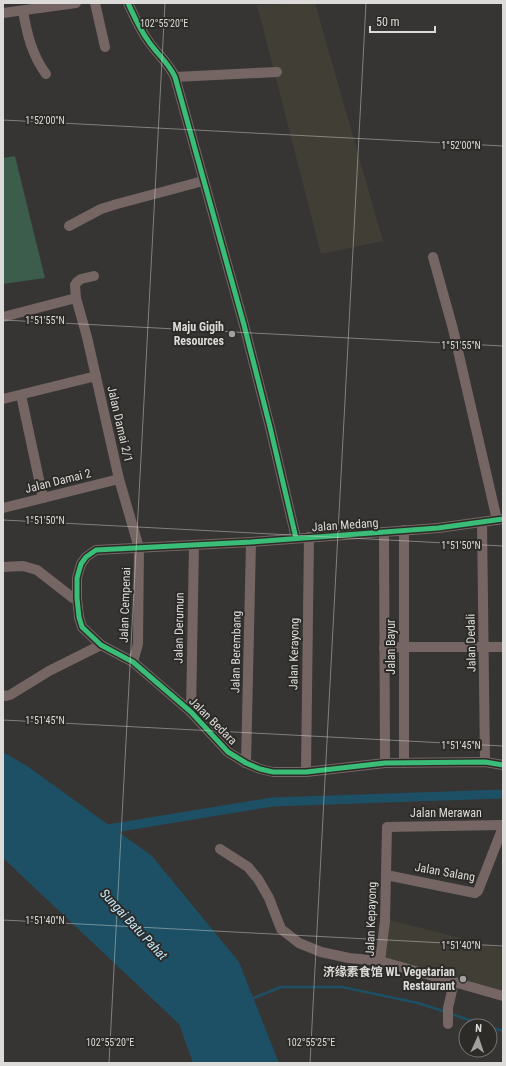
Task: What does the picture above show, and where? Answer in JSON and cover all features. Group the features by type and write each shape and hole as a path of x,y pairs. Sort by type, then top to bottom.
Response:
{"street":[{"path":"3,13 76,3"},
{"path":"95,3 105,47"},
{"path":"128,3 136,21 149,42 166,61 174,77 244,325 296,538"},
{"path":"23,11 33,52 38,64 46,74"},
{"path":"174,77 277,72"},
{"path":"69,226 101,209 203,182"},
{"path":"433,257 453,329 500,519"},
{"path":"3,317 76,298 75,285 77,282 80,279 94,276"},
{"name":"Jalan Damai 2/1","path":"76,298 96,376 119,479 139,548"},
{"path":"3,399 96,376"},
{"path":"21,395 43,498"},
{"name":"Jalan Damai 2","path":"3,508 119,479"},
{"name":"Jalan Medang","path":"139,548 251,542 438,528 500,519"},
{"name":"Jalan Dedali","path":"482,522 485,762"},
{"name":"Jalan Bayur","path":"404,530 404,763"},
{"name":"Jalan Bayur","path":"384,532 385,763"},
{"name":"Jalan Kerayong","path":"306,772 309,537"},
{"name":"Jalan Berembang","path":"246,763 251,542"},
{"name":"Jalan Derumun","path":"191,712 194,545"},
{"name":"Jalan Bedara","path":"139,548 96,550 86,557 77,578 77,598 79,617 82,627 101,645 133,662 191,712 228,752 246,763 260,770 274,772 306,772 385,763 485,762 503,765"},
{"name":"Jalan Cempenai","path":"133,662 138,644 139,548"},
{"path":"3,567 23,566 38,570 73,598 77,598"},
{"path":"3,695 10,696 49,671 101,645"},
{"path":"384,648 503,647"},
{"name":"Jalan Merawan","path":"390,826 503,826"},
{"name":"Jalan Kepayong","path":"390,826 386,829 385,921 380,961 503,996"},
{"name":"Jalan Salang","path":"386,875 475,893 478,891 503,826"},
{"path":"220,849 248,867 258,879 270,898 282,929 299,943 321,952 349,958 380,961"},
{"path":"448,1024 448,1008 454,982"}],"shaded area":[{"path":"315,3 383,241 321,254 257,5"},
{"path":"382,918 503,949 503,999 377,964"}],"green space":[{"path":"15,156 45,278 3,284 3,158"}],"water":[{"name":"Sungai Batu Pahat","path":"3,752 27,766 152,856 239,962 279,1063 193,1063 179,1024 3,858"}],"waterway":[{"path":"102,830 272,802 503,794"},
{"path":"251,999 281,987 342,987 418,1003 446,1012"},
{"path":"451,1014 463,1018"},
{"path":"498,1029 503,1031"}],"cycle path":[{"path":"128,3 137,23 152,47 169,67 175,77 244,325 296,538"},
{"path":"503,519 438,528 251,542 96,550 86,557 81,564 77,578 77,598 79,617 82,627 101,645 133,662 191,712 228,752 246,763 260,769 273,772 306,772 385,763 485,762 503,765"}],"place":[{"name":"Maju Gigih Resources","path":"232,334"},
{"name":"济缘素食馆 WL Vegetarian Restaurant","path":"463,979"}]}
